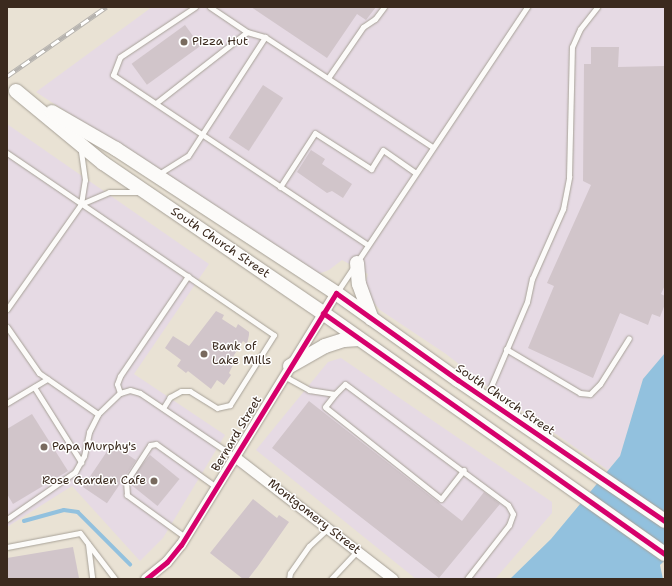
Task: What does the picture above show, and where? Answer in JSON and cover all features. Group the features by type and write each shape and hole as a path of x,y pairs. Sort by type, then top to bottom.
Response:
{"main road":[{"name":"South Church Street","path":"12,88 77,141 150,195 323,313 571,490 665,554"},
{"name":"South Church Street","path":"12,88 157,175 336,293 485,399 665,521"},
{"path":"357,263 359,284 373,319"},
{"path":"287,371 325,346 344,340 359,339"}],"street":[{"name":"Bernard Street","path":"146,579 167,562 185,537 336,293"},
{"name":"Montgomery Street","path":"235,457 393,579"}],"lane":[{"path":"195,7 120,57 112,74 368,245"},
{"path":"210,7 247,32 265,37 432,146"},
{"path":"328,78 363,27 375,20 384,7"},
{"path":"336,293 432,146 527,7"},
{"path":"485,399 527,302 535,272 563,209 569,177 572,47 580,29 597,7"},
{"path":"156,103 247,32"},
{"path":"157,175 188,156 265,37"},
{"path":"280,187 315,134 371,169 383,150 415,172"},
{"path":"7,309 81,204 85,167 77,141"},
{"path":"7,153 274,335 230,405 217,408 190,391 181,391 170,397 163,408"},
{"path":"81,204 118,191 128,190 150,195"},
{"path":"120,393 118,384 120,376 188,276"},
{"path":"7,327 34,367 47,379 98,414"},
{"path":"506,349 580,393 590,394 600,384 629,338"},
{"path":"287,371 309,390 335,394"},
{"path":"7,403 47,379"},
{"path":"464,470 441,499 325,407 345,384 464,470 508,505 513,514 509,525 467,579"},
{"path":"34,387 81,462"},
{"path":"7,519 68,478 81,462 98,414 120,393 130,390 140,393 235,457"},
{"path":"185,537 128,495 126,482 150,445 156,444 216,488"},
{"path":"289,579 290,573 309,546 328,528"},
{"path":"7,547 80,533 115,579"},
{"path":"88,543 92,579"},
{"path":"331,579 357,551"}],"shaded area":[{"path":"152,7 665,7 665,353 643,379 620,456 608,470 492,390 446,354 380,310 369,297 365,284 368,274 342,260 329,270 318,274 293,260 36,92"},
{"path":"7,124 209,264 134,374 225,435 163,538 140,561 72,486 7,527"},
{"path":"341,358 552,502 552,513 495,579 416,579 256,450 328,362"}],"water":[{"path":"665,353 665,560 660,565 663,579 510,579 551,539 620,456 643,379"}],"building":[{"path":"251,7 376,7 366,20 357,14 327,58"},
{"path":"185,25 200,46 147,85 132,64"},
{"path":"591,47 619,47 618,67 665,66 665,285 661,294 665,296 665,304 660,317 652,314 648,325 620,313 593,378 528,348 554,286 547,283 591,185 583,181 584,64 591,64"},
{"path":"263,85 283,98 249,151 229,138"},
{"path":"311,150 325,159 322,164 352,184 343,198 332,191 327,193 297,172"},
{"name":"Bank of Lake Mills","path":"216,311 224,315 222,319 236,328 238,324 249,332 249,335 247,344 243,341 229,363 233,365 229,373 231,375 224,385 217,380 211,389 188,371 186,373 177,366 181,360 165,348 173,336 189,346"},
{"path":"309,401 462,521 484,492 500,504 439,578 272,448"},
{"path":"32,414 68,471 13,504 7,494 7,429"},
{"path":"112,444 136,460 107,503 83,487"},
{"name":"Rose Garden Cafe","path":"150,455 180,479 158,506 128,482"},
{"path":"253,499 277,518 279,515 289,522 248,579 243,579 210,553"},
{"path":"73,547 79,578 7,579 7,558"}],"waterway":[{"path":"24,521 64,510 78,512 130,564"}],"railway":[{"path":"7,76 106,7"}],"cycle path":[{"path":"146,579 167,562 181,545 336,293 458,380 665,521"},
{"path":"323,313 665,554"}],"place":[{"name":"Pizza Hut","path":"184,42"},
{"name":"Bank of Lake Mills","path":"204,354"},
{"name":"Papa Murphy's","path":"44,447"},
{"name":"Rose Garden Cafe","path":"154,481"}]}
